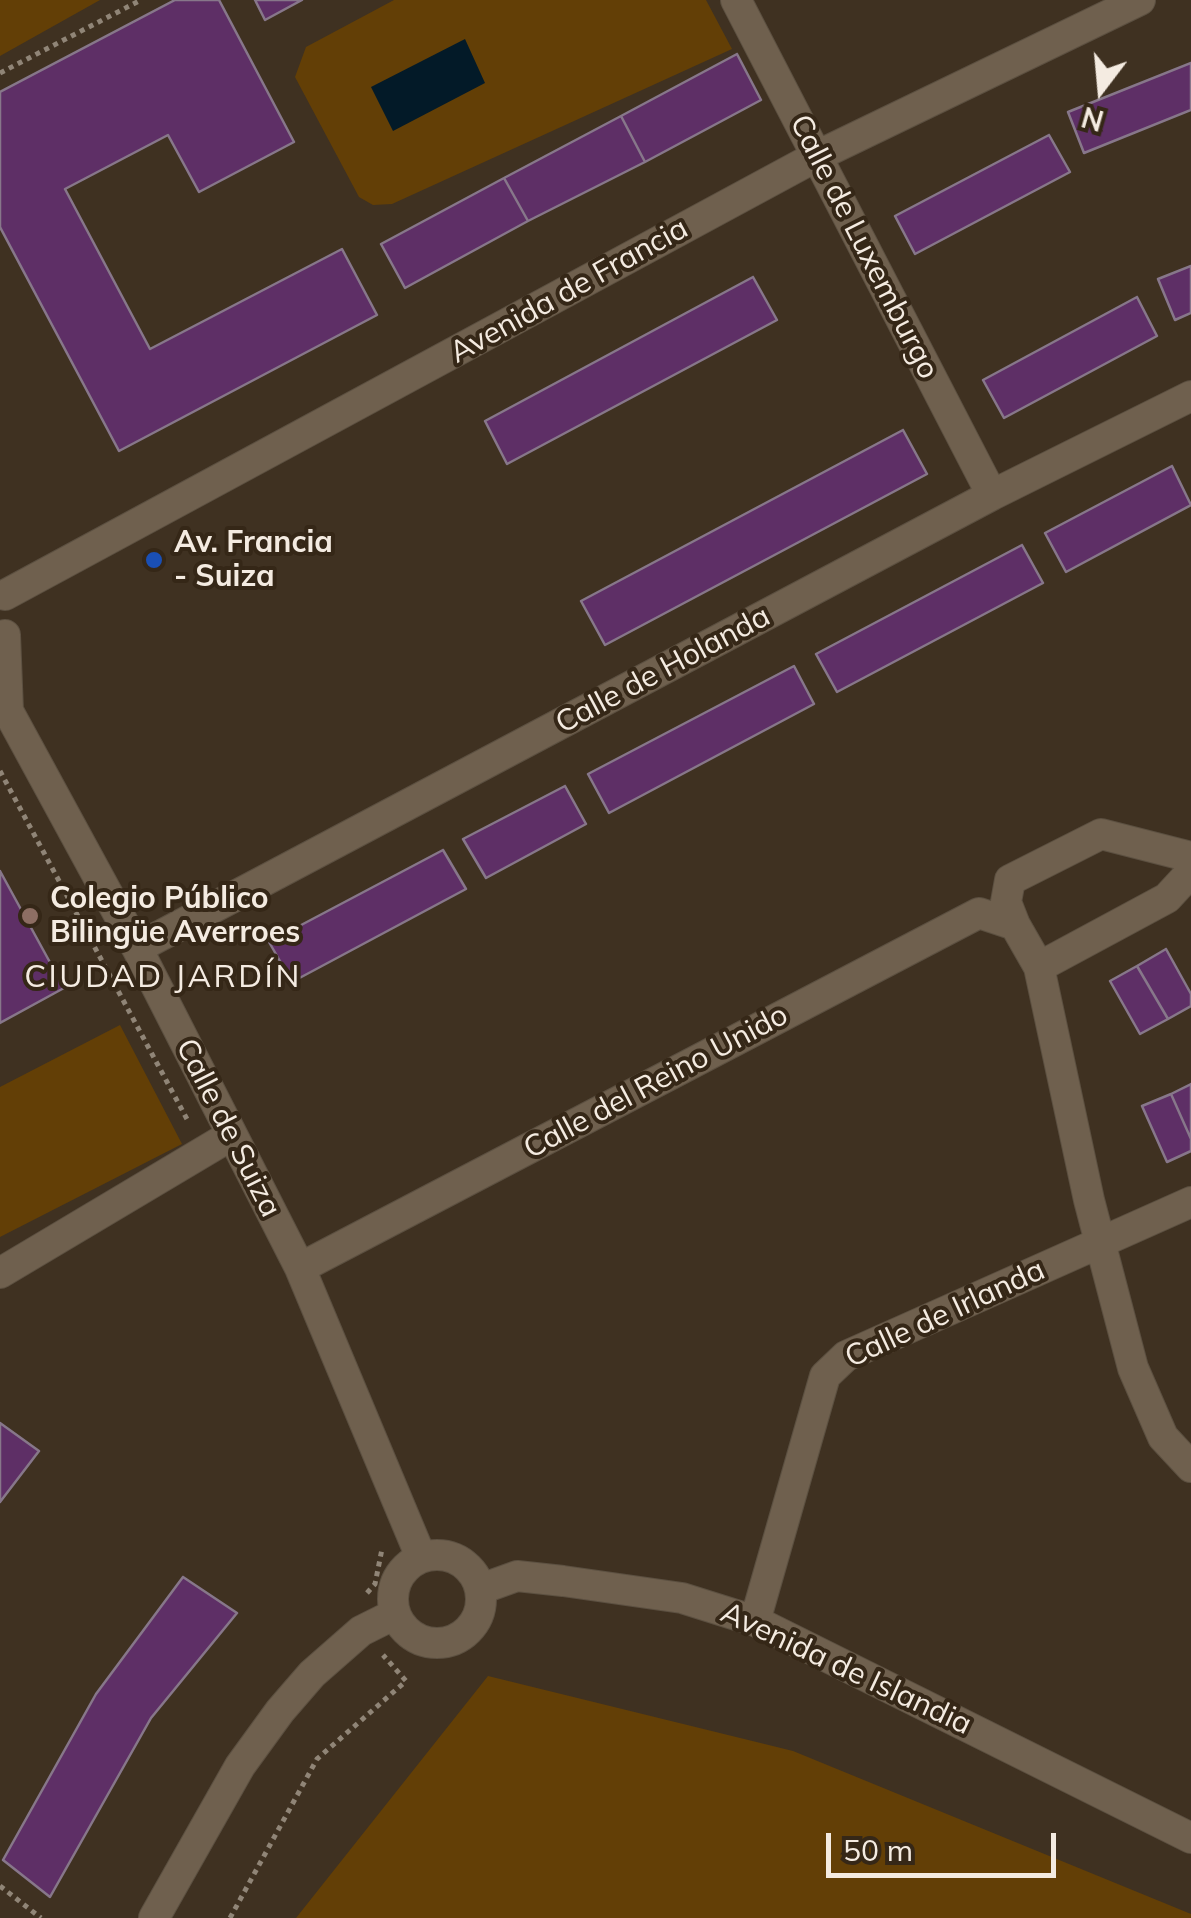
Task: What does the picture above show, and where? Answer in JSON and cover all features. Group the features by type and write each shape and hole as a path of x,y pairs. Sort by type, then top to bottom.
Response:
{"street":[{"name":"Calle de Luxemburgo","path":"736,0 992,495"},
{"name":"Avenida de Francia","path":"3,591 817,156 1140,0"},
{"name":"Calle de Holanda","path":"137,948 992,495 1191,396"},
{"path":"3,591 10,615 3,640 4,707"},
{"name":"Calle de Suiza","path":"4,707 137,948 217,1144 300,1268 421,1557"},
{"path":"1191,857 1101,834 1010,880 1006,902 1039,966 1133,1368 1163,1438 1191,1467"},
{"path":"1039,966 1168,898 1191,872"},
{"name":"Calle del Reino Unido","path":"300,1268 980,913 1015,925"},
{"path":"0,1274 217,1144"},
{"name":"Calle de Irlanda","path":"755,1620 824,1376 846,1356 1191,1202"},
{"path":"450,1556 466,1566 481,1589 480,1612 472,1628 442,1644 424,1642 404,1630 390,1601 404,1568 421,1557 450,1556"},
{"name":"Avenida de Islandia","path":"481,1589 517,1576 564,1580 682,1598 755,1620 1191,1838"},
{"path":"154,1918 240,1766 312,1674 360,1631 395,1614"}],"path":[{"path":"0,74 140,0"},
{"path":"0,771 217,1144"},
{"path":"230,1918 317,1759 406,1681 346,1615 375,1584 384,1558 380,1538"},
{"path":"0,1886 41,1918"}],"shaded area":[{"path":"0,0 100,0 0,56"},
{"path":"394,0 706,0 732,49 392,204 373,205 359,197 295,77 306,47"},
{"path":"120,1025 182,1144 0,1237 0,1087"},
{"path":"488,1676 793,1751 1191,1914 1191,1918 296,1918"}],"water":[{"path":"465,39 485,83 393,131 371,87"}],"building":[{"path":"175,0 219,0 294,142 199,192 168,135 65,189 150,349 342,249 377,315 119,451 0,227 0,92"},
{"path":"255,0 302,0 265,20"},
{"path":"737,54 761,100 645,162 621,116"},
{"path":"1191,63 1191,110 1084,153 1068,112"},
{"path":"621,116 645,162 528,221 504,178"},
{"path":"1049,135 1070,172 915,254 895,216"},
{"path":"504,178 528,221 405,288 381,244"},
{"path":"1191,266 1191,313 1175,320 1158,279"},
{"path":"753,277 777,320 507,464 485,421"},
{"path":"1137,297 1157,336 1004,418 983,380"},
{"path":"903,430 927,474 605,645 581,601"},
{"path":"1172,466 1191,505 1066,572 1045,533"},
{"path":"1022,545 1043,583 837,692 816,654"},
{"path":"794,666 814,704 609,813 588,774"},
{"path":"565,786 586,824 486,878 463,839"},
{"path":"443,850 466,889 292,982 269,942"},
{"path":"0,871 64,988 0,1023"},
{"path":"1166,949 1191,994 1191,1006 1168,1019 1137,966"},
{"path":"1137,966 1168,1019 1140,1034 1110,981"},
{"path":"1191,1084 1191,1139 1171,1094"},
{"path":"1171,1094 1191,1139 1191,1151 1167,1162 1142,1106"},
{"path":"0,1423 39,1451 0,1502"},
{"path":"183,1577 237,1613 151,1718 50,1897 3,1860 96,1694"}],"place":[{"name":"Av. Francia - Suiza","path":"154,560"},
{"name":"Colegio Público Bilingüe Averroes","path":"30,916"}],"district":[{"name":"CIUDAD JARDÍN","path":"163,977"}]}
